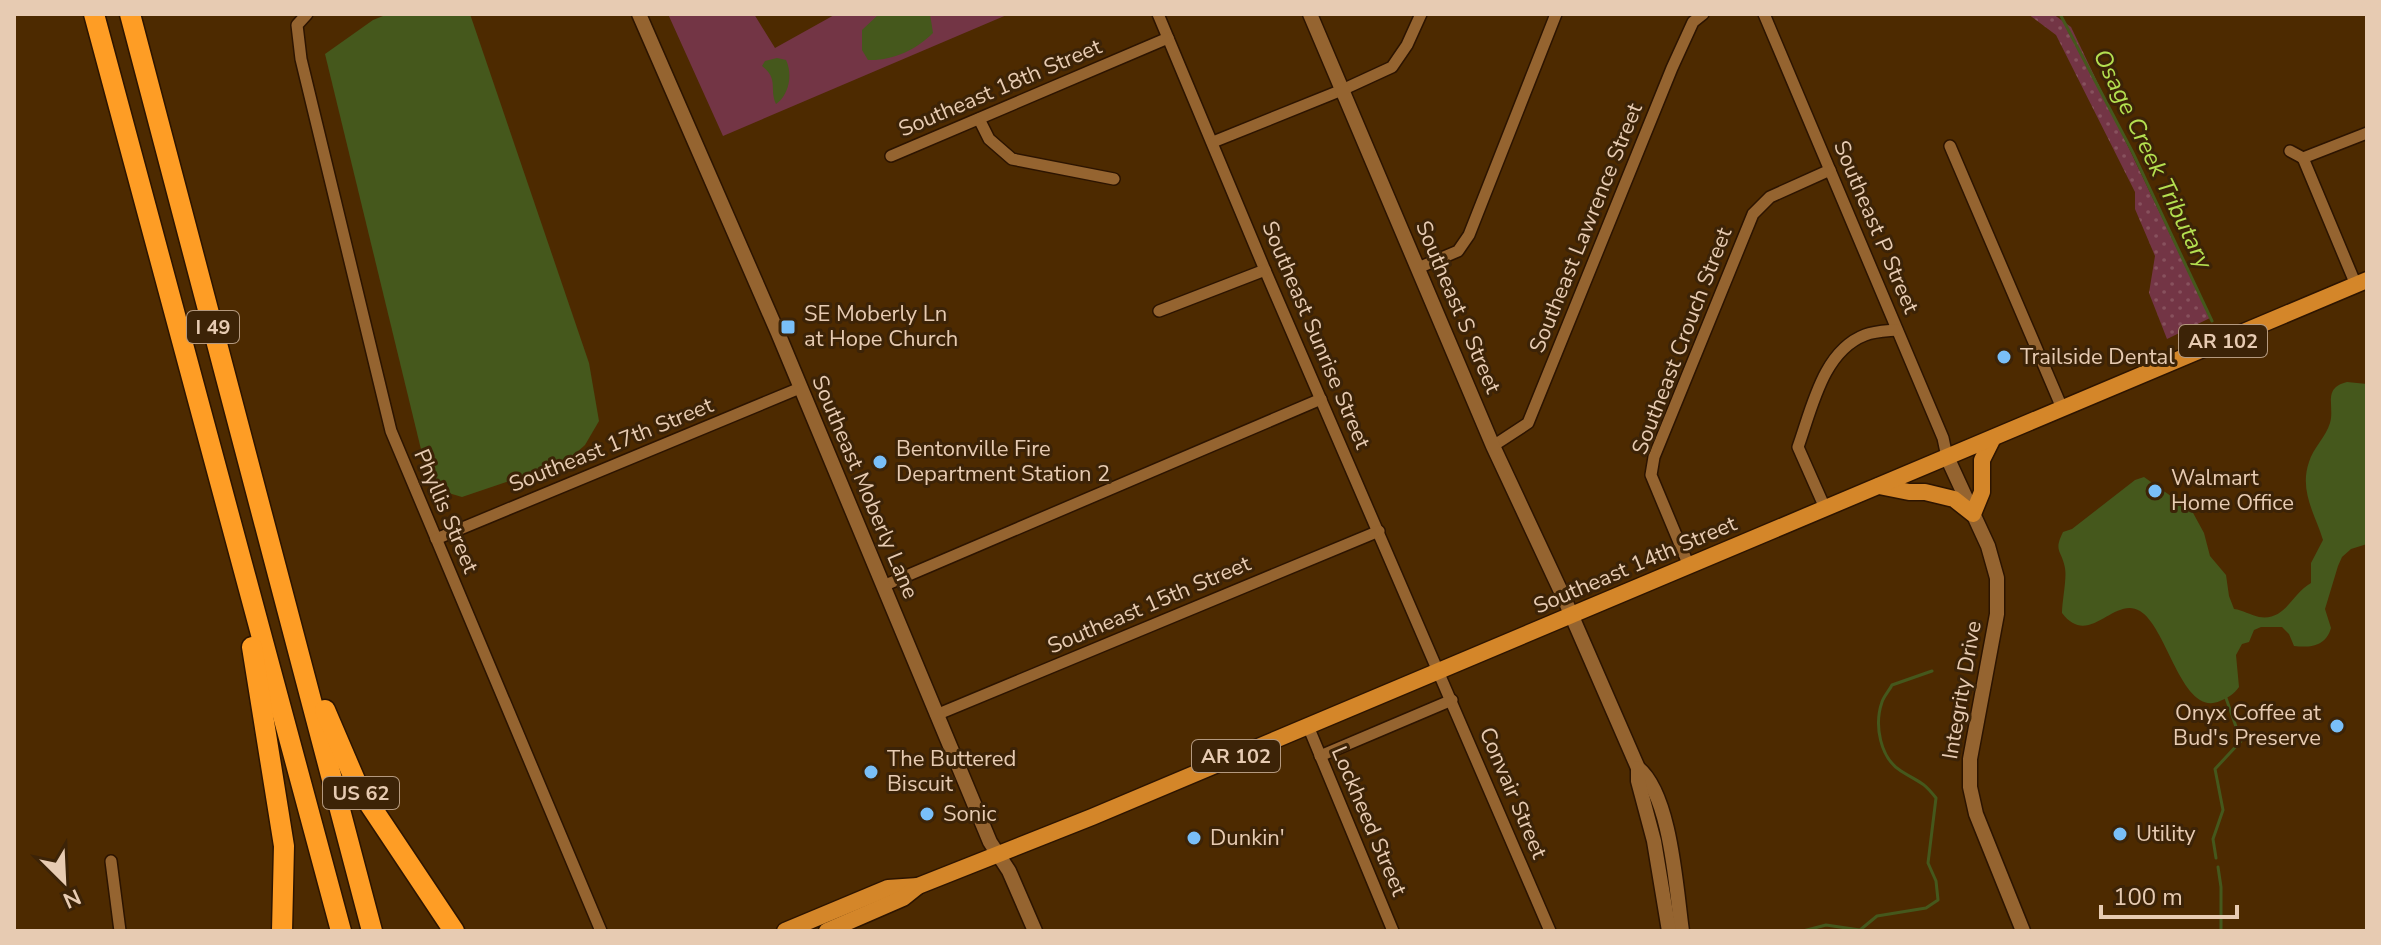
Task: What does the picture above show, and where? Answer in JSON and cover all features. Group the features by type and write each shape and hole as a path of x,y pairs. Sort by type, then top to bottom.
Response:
{"highway":[{"name":"I 49","path":"94,14 341,931"},
{"name":"I 49","path":"130,14 372,931"},
{"path":"235,536 284,846 282,931"},
{"name":"US 62","path":"296,639 358,787 454,931"}],"main road":[{"name":"Southeast 14th Street","path":"827,931 903,898 918,886 1440,671 2361,282"},
{"path":"1879,486 1954,499 1973,514 1982,492 1982,460 1993,438"},
{"name":"Southeast 14th Street","path":"785,931 888,888 918,886"}],"street":[{"name":"Phyllis Street","path":"307,14 297,25 308,88 391,431 601,931"},
{"name":"Southeast Moberly Lane","path":"639,14 990,842 1011,875 1035,931"},
{"name":"Southeast Sunrise Street","path":"1158,14 1265,270 1440,671"},
{"name":"Southeast S Street","path":"1310,14 1493,446 1638,768"},
{"path":"1213,142 1392,67 1407,45 1421,14"},
{"path":"1418,268 1458,251 1469,235 1556,14"},
{"name":"Southeast Lawrence Street","path":"1493,446 1528,423 1672,68 1693,22 1703,14"},
{"name":"Southeast P Street","path":"1764,14 1943,438 1947,457"},
{"name":"Southeast 18th Street","path":"891,156 1168,38"},
{"path":"979,119 989,139 1012,159 1114,179"},
{"path":"2303,158 2367,133"},
{"path":"1950,146 2062,408"},
{"path":"2290,151 2303,158 2361,282"},
{"name":"Southeast Crouch Street","path":"1689,566 1651,475 1654,457 1753,214 1770,197 1830,170"},
{"path":"1159,311 1265,270"},
{"path":"1825,508 1798,447 1818,393 1831,364 1842,350 1868,334 1897,330"},
{"name":"Southeast 17th Street","path":"436,539 800,388"},
{"path":"883,586 1321,399"},
{"name":"Integrity Drive","path":"1947,457 1994,563 1999,596 1970,759 1970,787 1976,814 2023,931"},
{"name":"Southeast 15th Street","path":"936,715 1379,531"},
{"name":"Convair Street","path":"1440,671 1550,931"},
{"path":"1320,756 1452,700"},
{"name":"Lockheed Street","path":"1308,726 1393,931"},
{"path":"1638,768 1638,781 1654,841 1669,931"},
{"path":"1638,768 1648,776 1666,822 1682,931"},
{"path":"111,861 120,931"}],"shaded area":[{"path":"388,14 470,14 589,363 599,421 585,445 566,462 462,497 435,489 427,474 325,54 373,20"},
{"path":"668,14 754,14 775,48 836,14 1009,14 723,136"},
{"path":"879,14 930,14 933,33 903,53 886,59 868,60 862,50 862,30"},
{"path":"2028,14 2053,14 2071,27 2210,318 2167,339 2149,293 2155,256 2135,209 2135,192 2056,35"},
{"path":"777,58 786,60 789,78 787,90 776,104 772,80 762,66 765,61"},
{"path":"2347,382 2367,384 2367,544 2351,549 2338,566 2325,609 2331,628 2326,639 2312,646 2294,646 2282,627 2254,630 2249,642 2242,644 2236,655 2239,687 2226,699 2207,703 2195,696 2185,684 2150,620 2140,611 2130,608 2121,610 2082,626 2072,623 2062,613 2065,573 2058,547 2063,532 2072,529 2135,480 2144,477 2192,511 2204,533 2210,556 2226,575 2234,609 2259,617 2282,611 2311,583 2311,563 2323,540 2309,502 2306,473 2311,457 2330,423 2332,393"}],"waterway":[{"name":"Osage Creek Tributary","path":"2060,14 2133,153 2212,321"},
{"path":"1803,931 1826,925 1860,930 1877,916 1926,908 1938,900 1936,881 1928,863 1936,798 1923,784 1901,771 1888,758 1879,731 1882,702 1892,685 1932,671"},
{"path":"2216,858 2213,839 2223,810 2215,769 2241,741 2226,698"},
{"path":"2218,867 2221,931"}],"place":[{"name":"SE Moberly Ln at Hope Church","path":"788,327"},
{"name":"Trailside Dental","path":"2004,357"},
{"name":"Bentonville Fire Department Station 2","path":"880,462"},
{"name":"Walmart Home Office","path":"2155,491"},
{"name":"Onyx Coffee at Bud's Preserve","path":"2337,726"},
{"name":"The Buttered Biscuit","path":"871,772"},
{"name":"Sonic","path":"927,814"},
{"name":"Utility","path":"2120,834"},
{"name":"Dunkin'","path":"1194,838"}]}
